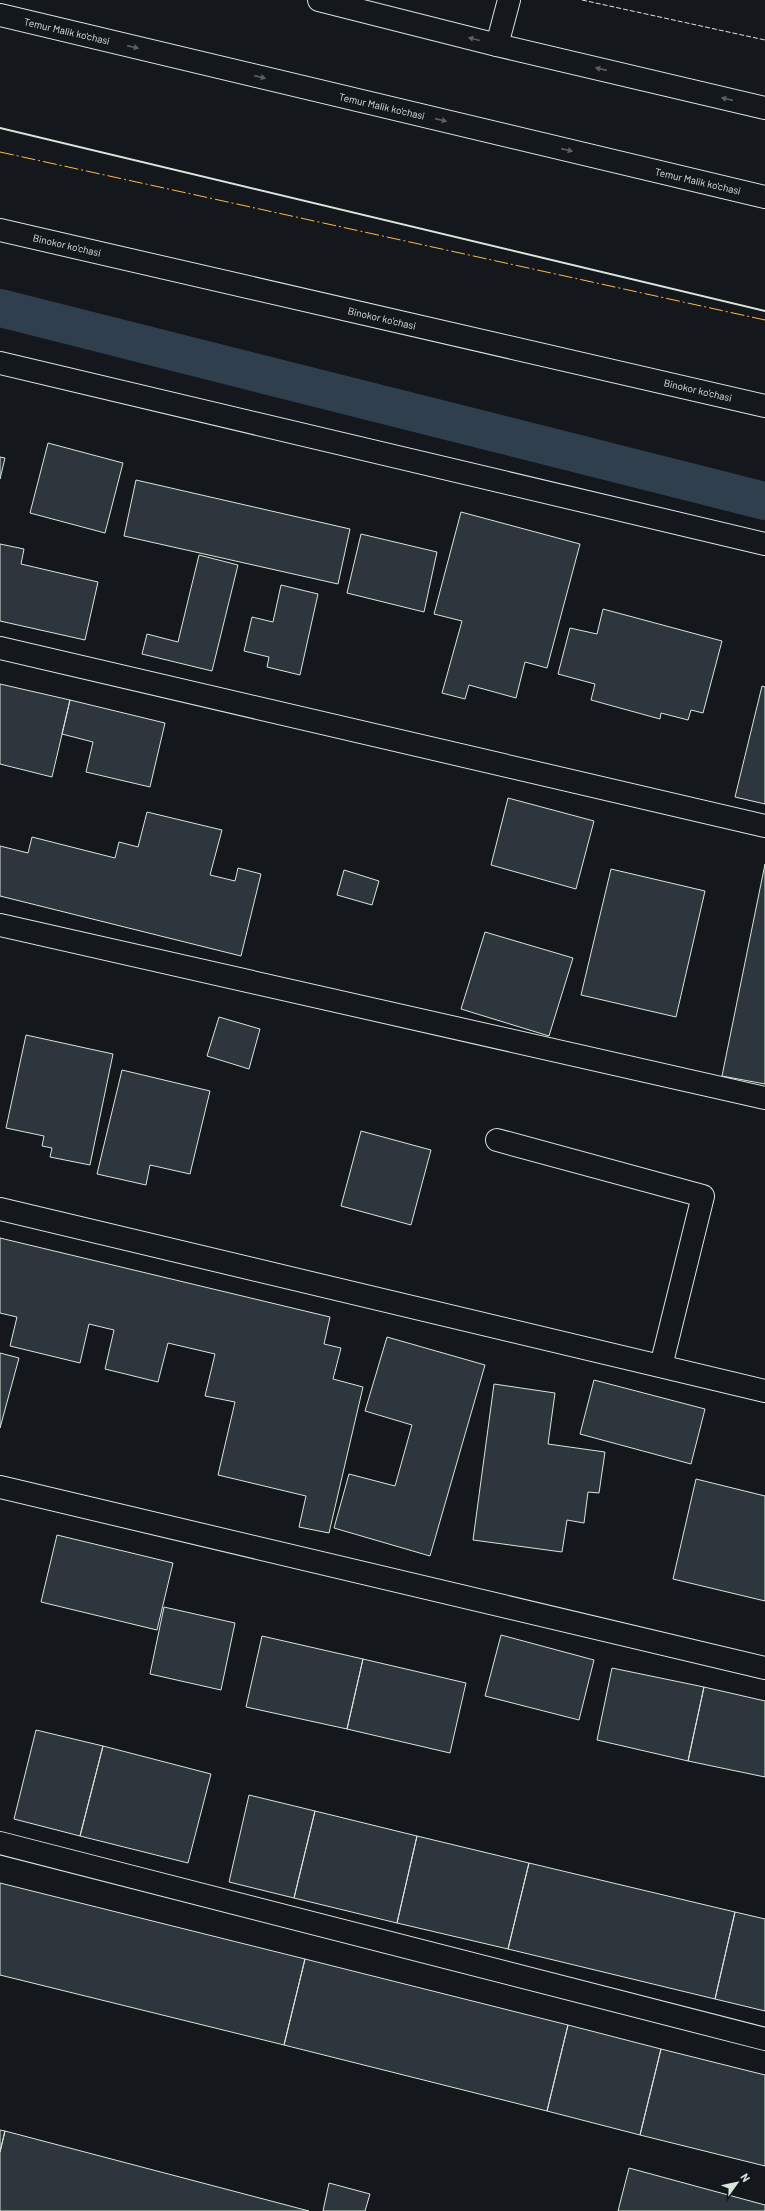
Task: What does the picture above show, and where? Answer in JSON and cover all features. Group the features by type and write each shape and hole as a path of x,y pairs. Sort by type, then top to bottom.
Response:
{"main road":[{"path":"319,0 498,45 765,108"},
{"path":"498,45 509,0"},
{"name":"Temur Malik ko'chasi","path":"0,15 765,198"},
{"name":"Binokor ko'chasi","path":"0,230 765,406"},
{"path":"0,363 765,544"},
{"path":"0,648 765,826"},
{"path":"0,925 765,1098"},
{"path":"497,1140 703,1196 661,1366"},
{"path":"0,1209 765,1391"},
{"path":"0,1487 765,1668"},
{"path":"0,1843 765,2039"}],"building":[{"path":"48,443 123,463 105,533 30,513"},
{"path":"0,457 5,458 0,479"},
{"path":"136,480 350,529 338,584 124,536"},
{"path":"461,512 580,544 547,668 525,662 516,698 469,685 465,699 442,693 462,621 434,614"},
{"path":"361,534 437,552 424,612 347,593"},
{"path":"0,544 24,549 21,564 98,582 85,640 0,621"},
{"path":"199,555 238,565 212,671 142,654 147,634 178,642"},
{"path":"281,585 318,594 300,675 267,667 269,657 244,651 252,617 273,622"},
{"path":"603,609 722,641 703,713 691,710 688,720 661,713 660,719 591,700 595,684 558,674 570,628 597,634"},
{"path":"0,684 70,700 52,777 0,764"},
{"path":"762,686 765,687 765,804 735,797"},
{"path":"70,700 165,723 150,787 86,772 93,742 62,734"},
{"path":"508,798 594,821 576,889 491,865"},
{"path":"147,812 222,830 210,875 235,881 238,868 261,874 241,956 0,896 0,846 28,853 32,837 115,858 119,842 138,847"},
{"path":"765,864 765,1084 722,1076"},
{"path":"611,869 705,891 676,1017 581,995"},
{"path":"344,870 379,881 372,905 337,895"},
{"path":"485,932 573,958 549,1036 461,1009"},
{"path":"219,1017 260,1029 249,1069 207,1056"},
{"path":"26,1035 113,1054 90,1165 50,1157 52,1148 42,1146 44,1136 6,1128"},
{"path":"122,1070 210,1091 190,1174 150,1165 146,1185 97,1174"},
{"path":"361,1131 431,1150 411,1225 341,1206"},
{"path":"0,1238 330,1317 324,1344 341,1348 333,1379 363,1387 329,1533 299,1527 306,1496 218,1475 235,1402 205,1396 215,1354 168,1343 158,1382 105,1369 114,1330 89,1324 80,1363 10,1346 17,1317 0,1313"},
{"path":"387,1337 485,1365 430,1556 334,1528 349,1474 395,1486 412,1425 365,1411"},
{"path":"0,1353 19,1358 0,1428"},
{"path":"594,1380 705,1409 691,1464 580,1434"},
{"path":"494,1384 555,1393 548,1444 605,1452 599,1493 588,1492 584,1523 567,1520 562,1552 473,1540"},
{"path":"696,1479 765,1496 765,1601 673,1579"},
{"path":"57,1535 173,1563 157,1630 41,1602"},
{"path":"164,1607 235,1623 221,1690 150,1674"},
{"path":"501,1635 594,1660 579,1720 485,1696"},
{"path":"262,1636 363,1659 347,1729 246,1707"},
{"path":"363,1659 466,1683 450,1753 347,1729"},
{"path":"612,1668 704,1687 688,1761 597,1740"},
{"path":"704,1687 765,1701 765,1777 688,1761"},
{"path":"36,1730 103,1746 80,1836 14,1819"},
{"path":"103,1746 211,1774 188,1863 80,1836"},
{"path":"249,1795 315,1811 294,1898 229,1882"},
{"path":"315,1811 417,1836 397,1923 294,1898"},
{"path":"417,1836 529,1863 508,1949 397,1923"},
{"path":"529,1863 735,1912 715,1999 508,1949"},
{"path":"0,1883 305,1959 284,2045 0,1975"},
{"path":"735,1912 765,1919 765,2011 715,1999"},
{"path":"305,1959 568,2025 547,2111 284,2045"},
{"path":"568,2025 661,2049 640,2135 547,2111"},
{"path":"661,2049 765,2075 765,2166 640,2135"},
{"path":"0,2130 5,2131 0,2152"},
{"path":"5,2131 309,2211 0,2211 0,2152"},
{"path":"629,2168 765,2205 765,2211 618,2211"},
{"path":"329,2183 370,2194 365,2211 323,2211"}],"waterway":[{"path":"0,308 765,501"}],"fence":[{"path":"582,0 765,40"}],"wall":[{"path":"0,128 765,311"}],"power":[{"path":"0,152 765,320"}]}
